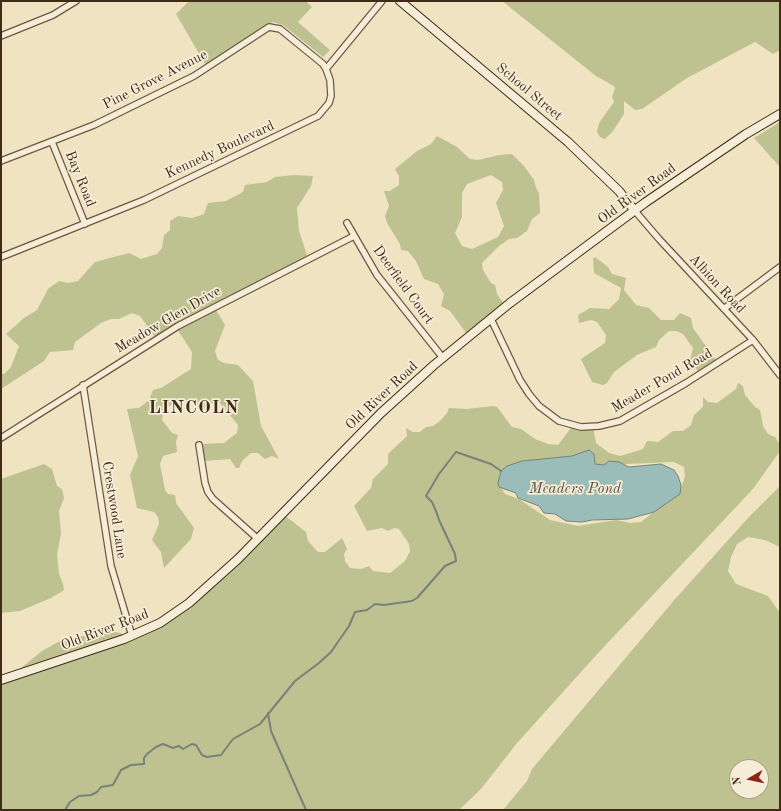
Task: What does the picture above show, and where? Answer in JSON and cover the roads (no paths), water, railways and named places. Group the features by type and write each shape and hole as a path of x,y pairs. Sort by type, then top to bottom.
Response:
{"main road":[{"name":"School Street","path":"400,1 568,142 619,192 635,211"},
{"name":"Old River Road","path":"1,680 107,646 132,636 160,623 188,603 217,580 381,413 443,358 491,319 635,211 746,134 780,114"}],"street":[{"path":"1,36 49,17 76,1"},
{"path":"326,69 382,1"},
{"name":"Pine Grove Avenue","path":"1,161 94,125 194,76 269,27 280,29 323,64 326,69"},
{"name":"Kennedy Boulevard","path":"1,257 144,200 314,119 325,110 331,96 330,80 326,69"},
{"name":"Bay Road","path":"52,142 85,224"},
{"name":"Albion Road","path":"635,211 659,240 725,308 753,340 780,376"},
{"name":"Deerfield Court","path":"347,223 377,275 443,358"},
{"name":"Meadow Glen Drive","path":"1,438 190,319 354,236"},
{"path":"725,308 780,267"},
{"name":"Meader Pond Road","path":"491,319 520,380 539,406 559,421 581,427 604,426 620,420 686,383 753,340"},
{"name":"Crestwood Lane","path":"83,385 111,566 132,636"},
{"path":"199,445 205,483 213,500 258,539"}],"water":[{"name":"Meaders Pond","path":"589,450 594,454 595,464 604,465 609,461 619,462 629,467 661,464 674,470 681,485 680,494 654,512 628,519 592,520 582,522 566,521 555,514 544,513 539,506 518,498 516,493 499,487 498,483 501,471 507,466 522,461 572,456"}],"waterway":[{"path":"65,810 70,802 79,796 91,795 97,792 101,787 113,785 121,770 131,765 144,764 144,758 147,754 163,744 173,748 179,746 183,749 192,744 196,745 202,755 207,757 221,755 233,739 260,724 295,681 331,652 349,626 355,612 367,610 375,604 384,605 412,601 417,598 445,566 456,561 455,554 432,502 426,496 439,474 456,452 491,464 501,471"},
{"path":"268,713 271,731 306,810"}],"district":[{"name":"LINCOLN","path":"194,408"}]}
